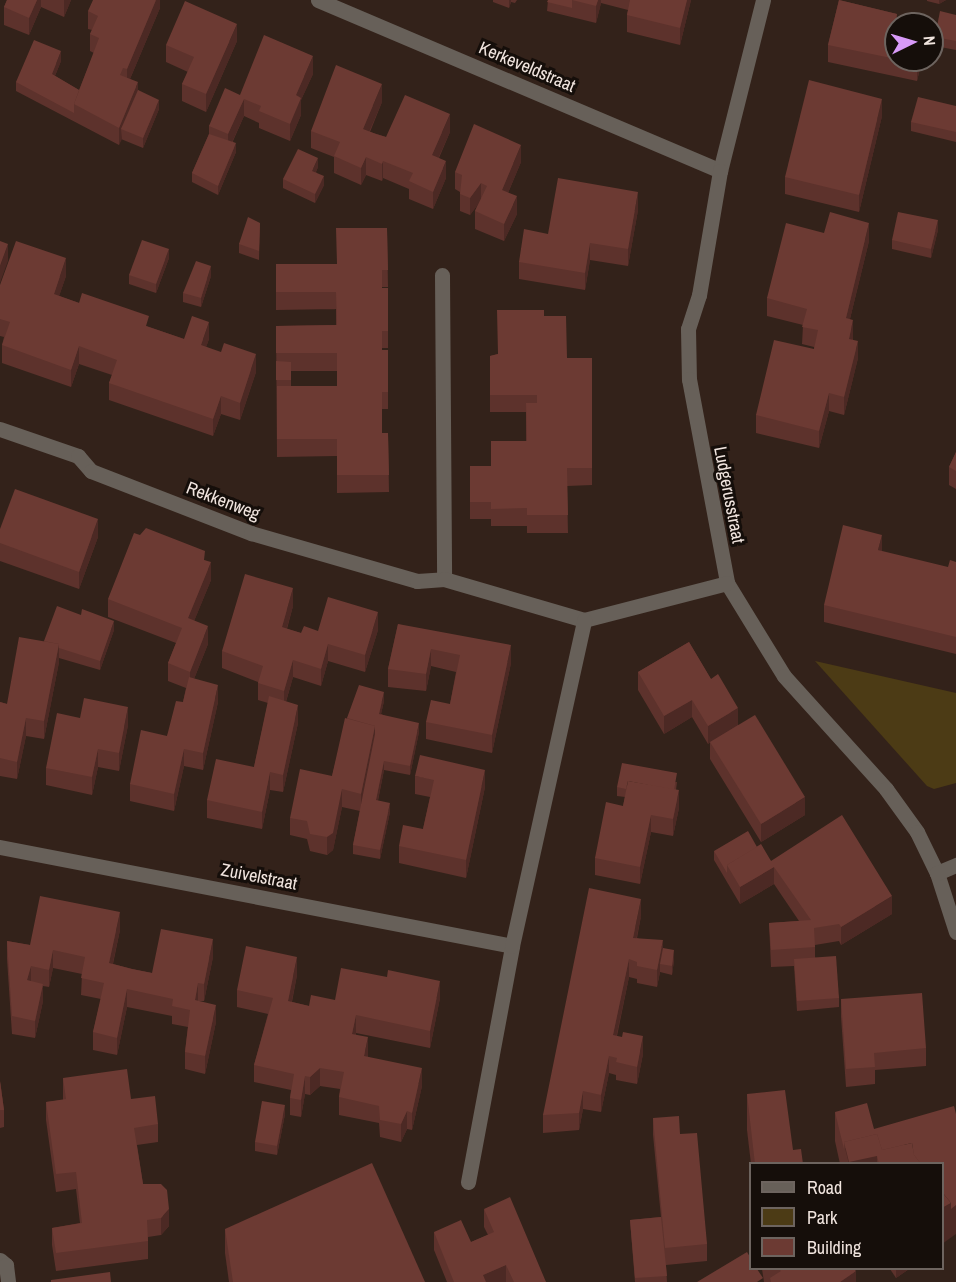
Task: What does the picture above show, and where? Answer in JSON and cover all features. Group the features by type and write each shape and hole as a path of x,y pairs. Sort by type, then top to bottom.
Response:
{"street":[{"name":"Kerkeveldstraat","path":"318,0 720,171"},
{"name":"Ludgerusstraat","path":"763,0 720,171 699,295 688,329 689,379 727,583 784,676 886,789 917,832 937,873 956,932"},
{"path":"442,275 444,579"},
{"name":"Rekkenweg","path":"0,429 78,456 91,471 251,533 417,581 444,579 584,620"},
{"path":"468,1182 512,946 584,620 727,583"},
{"name":"Zuivelstraat","path":"0,847 512,946"},
{"path":"937,873 956,865"},
{"path":"0,1260 6,1265 8,1282"}],"green space":[{"path":"815,661 956,693 956,783 934,789 927,786"}],"building":[{"path":"7,0 37,0 29,18 4,7"},
{"path":"93,0 156,0 127,69 123,68 120,75 138,82 119,128 74,104 99,38 90,34 98,16 88,11"},
{"path":"548,0 572,0 572,8 547,2"},
{"path":"572,0 598,0 596,6"},
{"path":"630,0 687,0 680,28 627,15"},
{"path":"839,0 889,12 884,12 884,57 828,45"},
{"path":"185,1 237,24 206,94 182,84 194,57 166,45"},
{"path":"944,12 956,15 956,41 944,39"},
{"path":"264,35 313,56 296,95 301,98 290,124 259,111 261,106 244,99 228,134 209,126 225,88 240,95"},
{"path":"34,40 61,51 52,74 79,90 74,104 74,113 16,82"},
{"path":"336,65 382,84 363,129 386,137 405,95 450,114 432,155 446,161 433,192 409,181 413,173 383,161 382,164 366,157 361,168 334,156 340,142 311,131"},
{"path":"809,80 882,99 859,195 785,177"},
{"path":"138,90 159,100 143,138 121,129"},
{"path":"918,97 956,106 956,132 911,122"},
{"path":"474,124 521,145 502,190 517,196 504,224 475,211 487,186 481,183 470,198 460,194 462,175 455,172"},
{"path":"209,134 236,143 218,186 192,173"},
{"path":"298,149 318,158 312,171 324,176 315,194 283,179"},
{"path":"558,178 638,192 628,249 590,243 585,273 519,262 524,229 548,234"},
{"path":"830,212 869,223 846,318 853,320 849,339 858,341 844,397 829,393 819,431 756,415 774,340 814,349 818,330 802,327 807,309 767,298 786,223 824,233"},
{"path":"898,212 938,220 931,249 892,240"},
{"path":"248,217 260,223 259,251 239,244"},
{"path":"336,228 387,228 388,270 382,270 382,288 388,288 388,331 382,331 382,350 388,350 388,392 382,392 382,433 388,433 389,475 337,475 337,439 277,439 277,386 337,386 337,353 276,353 276,326 337,325 336,292 276,292 276,264 337,264"},
{"path":"142,240 169,249 156,284 129,275"},
{"path":"0,241 8,244 0,266"},
{"path":"16,241 66,258 54,294 79,303 82,293 149,316 146,326 184,339 192,316 209,322 201,345 221,352 224,343 256,354 240,403 221,396 213,419 109,383 117,360 79,346 71,370 2,345 10,322 0,319 0,285"},
{"path":"196,261 211,266 201,298 183,293"},
{"path":"497,310 544,310 544,316 566,316 567,358 592,358 592,468 567,468 568,515 527,515 527,508 491,509 491,502 470,502 470,466 491,466 491,441 527,441 526,403 537,403 537,395 490,395 490,356 498,354"},
{"path":"276,361 291,362 291,380 276,380"},
{"path":"956,452 956,471 949,467"},
{"path":"15,489 98,519 79,572 0,543 0,529"},
{"path":"843,525 882,535 878,550 948,567 950,560 956,562 956,637 824,605"},
{"path":"146,528 205,551 204,560 211,562 188,618 208,626 190,672 168,663 182,628 108,599 134,533 140,535"},
{"path":"245,574 293,588 282,627 301,633 304,626 318,631 328,597 378,612 365,655 328,644 321,669 293,660 284,691 258,683 263,666 222,651"},
{"path":"57,606 81,615 82,609 114,621 100,661 59,648 59,644 44,641"},
{"path":"398,624 511,645 492,735 426,722 431,700 450,704 460,655 431,649 426,674 388,669"},
{"path":"19,637 59,644 44,721 26,718 17,762 0,758 0,702 7,704"},
{"path":"689,642 711,679 718,674 738,708 708,726 692,700 664,716 638,672"},
{"path":"189,677 218,685 203,753 184,749 174,794 130,784 141,730 167,736 176,701 183,702"},
{"path":"359,685 384,692 379,714 419,723 410,766 384,761 376,800 390,803 380,850 353,845 375,734 375,726 347,718"},
{"path":"269,696 298,705 283,775 270,772 262,812 207,800 216,759 254,767"},
{"path":"84,698 128,707 119,753 98,749 92,777 46,768 57,713 80,718"},
{"path":"755,715 805,797 761,824 710,742"},
{"path":"345,718 375,726 361,794 342,789 333,833 327,837 310,834 307,821 290,818 300,769 332,776"},
{"path":"420,755 485,770 466,860 399,846 403,825 423,829 434,780 415,776"},
{"path":"622,763 677,773 674,790 628,781 626,789 617,787"},
{"path":"628,781 679,790 673,819 651,815 640,867 595,858 606,802 623,806"},
{"path":"842,815 892,896 841,927 839,924 814,928 815,947 771,950 769,923 811,920 774,867 740,887 727,865 761,844 771,861"},
{"path":"748,831 757,847 727,865 727,873 714,851"},
{"path":"589,888 641,899 633,938 663,940 657,970 637,966 637,962 629,959 613,1035 622,1037 623,1032 643,1036 637,1067 616,1062 617,1058 609,1056 601,1095 583,1091 579,1113 543,1115"},
{"path":"40,896 120,912 109,963 132,969 152,973 161,929 213,939 204,984 198,983 195,1000 216,1005 205,1056 185,1052 190,1010 172,1006 173,999 127,989 117,1038 93,1032 104,983 81,978 85,957 53,950 49,970 31,966 27,980 43,984 35,1021 12,1016 7,941 30,945"},
{"path":"246,946 297,957 288,1001 309,1006 311,995 335,1000 341,968 387,977 388,970 440,981 430,1031 356,1015 352,1034 368,1037 364,1056 422,1068 412,1113 407,1111 401,1124 380,1120 379,1106 339,1097 344,1072 320,1068 310,1077 305,1076 301,1100 290,1098 294,1074 254,1065 273,998 237,990"},
{"path":"663,948 674,950 672,966 660,964"},
{"path":"836,956 839,998 797,1001 794,959"},
{"path":"922,993 926,1048 874,1053 875,1067 846,1069 841,999"},
{"path":"127,1069 131,1099 155,1096 158,1124 134,1128 143,1184 161,1184 167,1190 169,1209 161,1218 147,1220 148,1241 56,1253 52,1228 82,1223 76,1172 56,1174 46,1102 66,1099 63,1078"},
{"path":"0,1081 4,1110 0,1110"},
{"path":"785,1090 793,1150 801,1149 803,1162 755,1162 747,1094"},
{"path":"262,1101 285,1105 277,1146 255,1142"},
{"path":"867,1103 874,1129 954,1106 956,1114 956,1205 951,1209 951,1203 944,1194 944,1162 919,1162 914,1155 912,1143 882,1150 877,1134 844,1142 844,1149 835,1112"},
{"path":"679,1116 680,1134 697,1133 707,1244 665,1248 653,1118"},
{"path":"877,1134 882,1150 912,1143 914,1155 919,1162 878,1162 877,1156 849,1162 844,1142"},
{"path":"372,1163 425,1282 233,1282 225,1229"},
{"path":"944,1194 951,1203 944,1207"},
{"path":"510,1197 546,1282 514,1282 506,1265 483,1275 486,1282 454,1282 434,1232 461,1220 471,1242 494,1232 484,1209"},
{"path":"661,1217 667,1276 635,1278 630,1220"},
{"path":"747,1252 749,1270 758,1270 763,1278 757,1282 697,1282"},
{"path":"781,1271 856,1271 840,1282 771,1282 770,1278"},
{"path":"110,1272 111,1282 51,1282 51,1280"}]}
